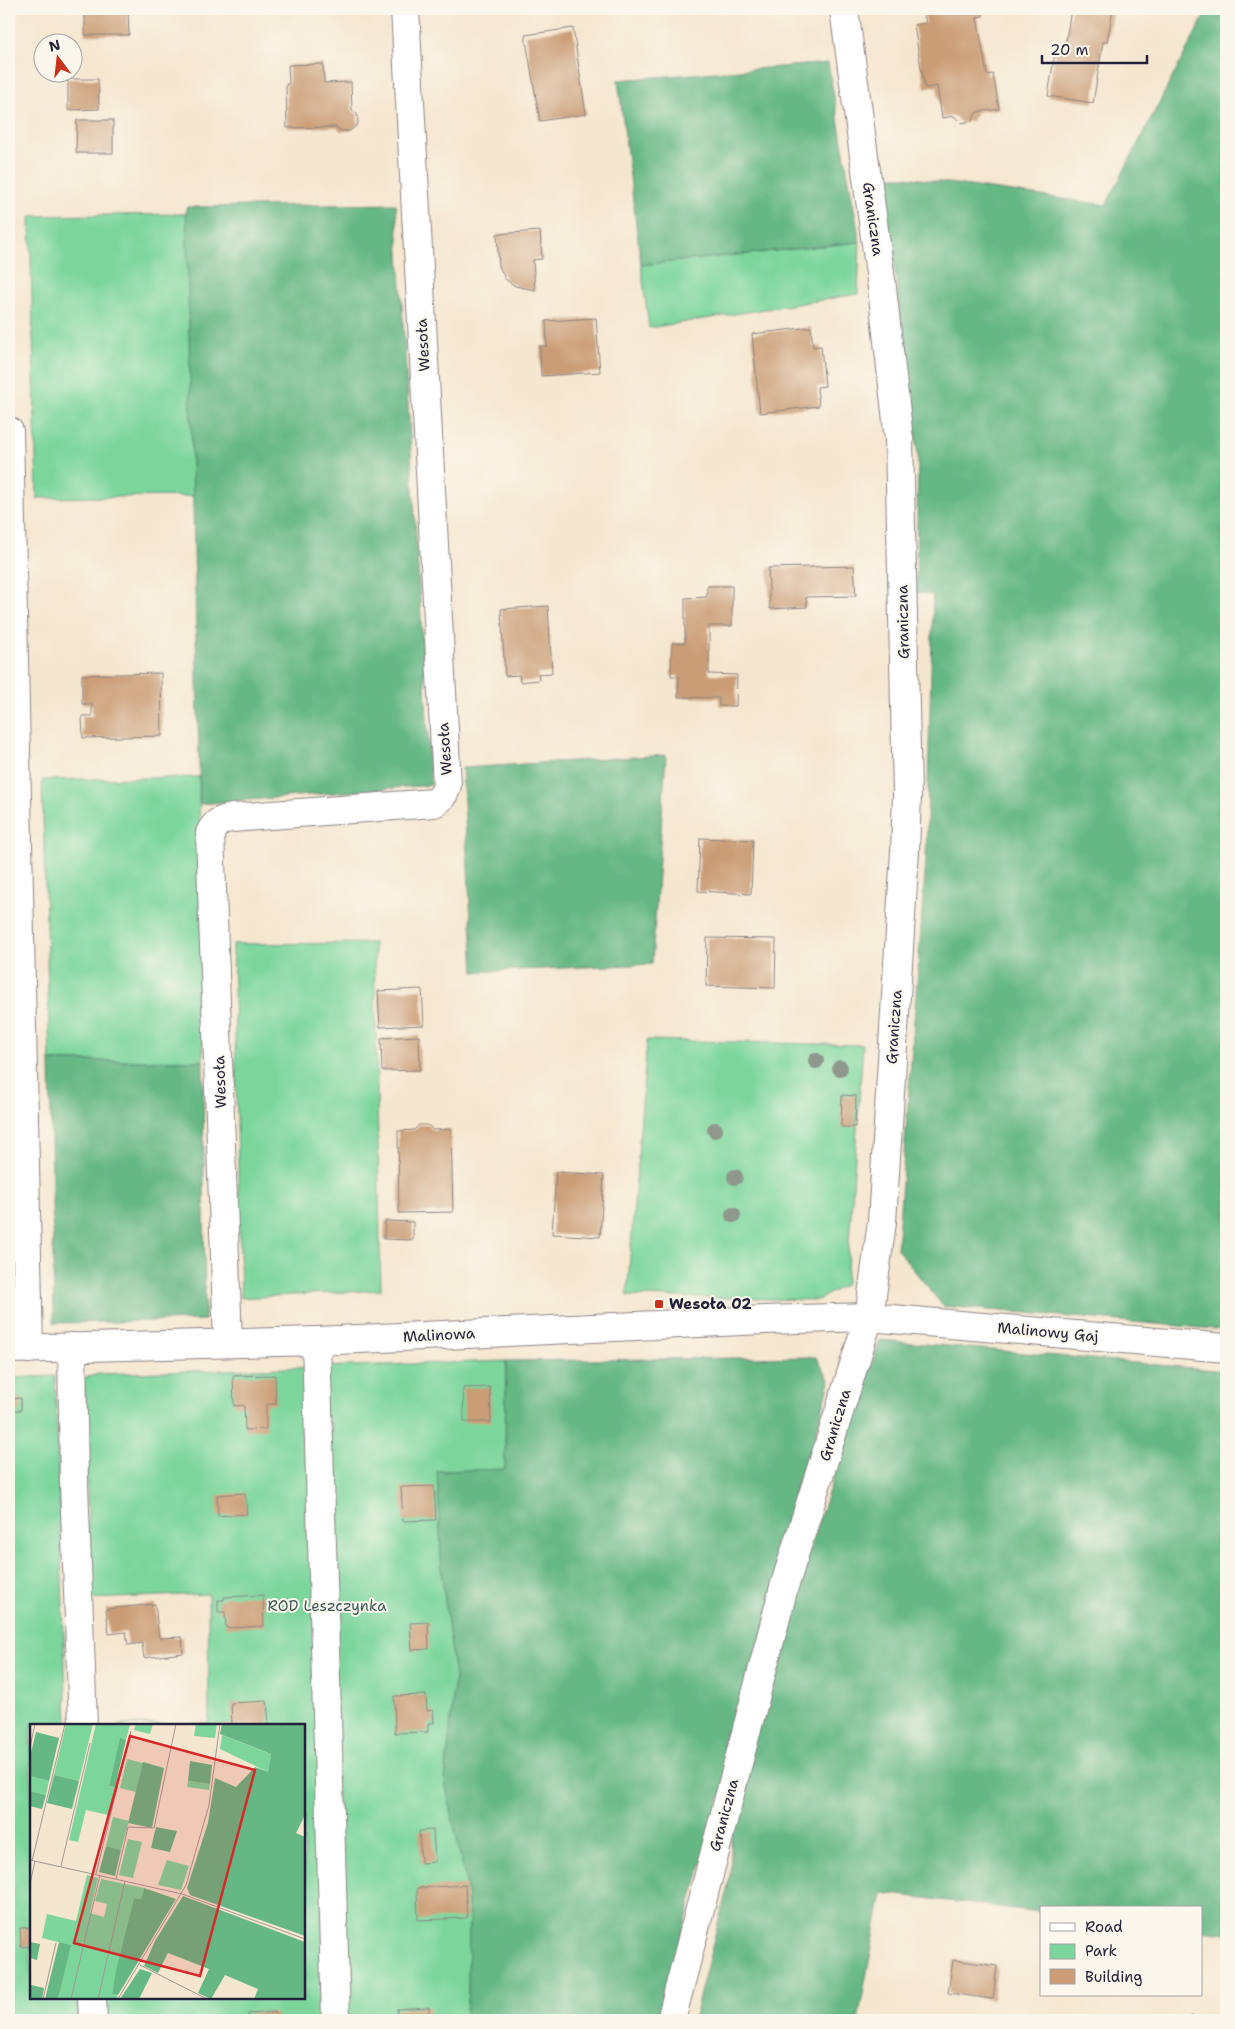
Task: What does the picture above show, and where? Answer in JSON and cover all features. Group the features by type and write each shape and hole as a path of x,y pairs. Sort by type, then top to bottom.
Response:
{"street":[{"name":"Wesoła","path":"228,1343 210,833 214,825 220,820 232,818 434,803 445,793 447,786 405,9"},
{"name":"Graniczna","path":"671,2020 784,1588 870,1317 882,1222 905,851 906,775 899,439 882,288 844,9"},
{"path":"9,431 19,1349"},
{"name":"Malinowa","path":"19,1349 316,1341 764,1320 870,1317"},
{"name":"Malinowy Gaj","path":"870,1317 1226,1348"},
{"path":"316,1341 336,2020"},
{"path":"72,1347 74,1494 83,1724"},
{"path":"92,1999 93,2020"}],"green space":[{"path":"1208,9 1226,9 1226,1330 943,1306 897,1249 926,861 933,595 916,592 918,456 883,177 905,177 1106,205"},
{"path":"828,63 860,242 641,265 618,80"},
{"path":"396,204 431,785 200,804 186,207"},
{"path":"187,214 193,496 37,498 30,216"},
{"path":"860,242 858,294 649,328 641,265"},
{"path":"666,755 652,964 474,972 462,768"},
{"path":"199,777 203,1061 50,1061 42,780"},
{"path":"374,943 381,1290 241,1298 233,944"},
{"path":"647,1040 863,1045 846,1284 818,1300 627,1296"},
{"path":"50,1061 203,1061 205,1320 54,1323"},
{"path":"880,1340 1226,1371 1226,1933 1202,1930 1202,1906 1040,1906 1040,1912 882,1893 858,2020 693,2020 730,1878 732,1818 780,1635"},
{"path":"816,1357 830,1381 718,1806 658,2020 465,2020 468,1992 469,1919 467,1887 445,1781 455,1678 442,1576 437,1471 505,1469 506,1361"},
{"name":"ROD Leszczynka","path":"506,1361 505,1470 438,1471 442,1576 455,1678 445,1781 467,1887 469,1919 468,1992 465,2020 9,2020 9,1378 55,1376 67,1724 30,1724 30,1999 305,1999 305,1724 163,1724 209,1723 208,1594 90,1599 84,1378 99,1374"}],"building":[{"path":"85,9 128,9 129,35 85,35"},
{"path":"923,9 982,9 983,16 977,17 987,75 993,74 999,109 977,112 972,121 961,123 954,116 942,118 937,86 925,88 919,57 914,25 926,23"},
{"path":"1071,9 1113,9 1107,42 1103,42 1093,103 1048,96 1056,46 1065,47"},
{"path":"573,28 586,114 540,121 525,35"},
{"path":"323,64 324,83 351,82 352,110 357,114 358,124 350,131 341,131 336,127 287,128 286,84 289,84 288,65"},
{"path":"82,79 98,79 99,109 68,110 68,82 82,82"},
{"path":"77,120 113,120 113,153 76,153"},
{"path":"540,231 542,259 533,260 535,290 515,286 505,279 499,266 497,234"},
{"path":"596,318 600,372 541,376 540,346 547,346 546,321"},
{"path":"811,327 813,347 821,346 825,386 817,387 819,406 760,413 752,334"},
{"path":"854,566 856,596 806,597 807,607 770,609 768,568"},
{"path":"707,586 732,586 732,626 709,626 709,674 737,675 736,706 719,706 719,698 678,697 679,676 671,676 672,643 685,643 685,598 707,597"},
{"path":"548,606 552,673 538,674 539,680 520,682 519,675 505,676 501,609"},
{"path":"161,673 162,736 83,738 82,716 92,716 92,704 82,704 82,675"},
{"path":"700,838 753,840 751,894 698,891"},
{"path":"707,938 776,939 775,988 706,986"},
{"path":"422,989 424,1025 380,1027 378,991"},
{"path":"419,1036 420,1070 382,1071 381,1038"},
{"path":"842,1095 856,1096 855,1127 841,1127"},
{"path":"419,1125 428,1125 433,1130 451,1129 453,1212 399,1213 398,1131 414,1130"},
{"path":"556,1172 604,1175 600,1237 552,1234"},
{"path":"385,1221 413,1222 413,1240 384,1239"},
{"path":"275,1375 276,1404 266,1404 266,1429 245,1430 244,1405 234,1406 233,1376"},
{"path":"490,1387 491,1422 464,1422 463,1388"},
{"path":"21,1398 21,1410 9,1411 9,1399"},
{"path":"434,1486 436,1520 403,1521 401,1487"},
{"path":"245,1493 247,1514 218,1516 217,1495"},
{"path":"263,1595 264,1626 226,1628 225,1612 218,1612 218,1600 224,1600 224,1597"},
{"path":"155,1604 159,1638 182,1637 183,1653 144,1658 142,1643 128,1645 126,1632 109,1634 106,1609"},
{"path":"428,1622 429,1649 412,1650 410,1623"},
{"path":"426,1695 427,1711 433,1710 434,1723 428,1723 428,1732 395,1733 394,1696"},
{"path":"267,1701 269,1724 232,1724 231,1703"},
{"path":"433,1830 435,1862 421,1863 419,1831"},
{"path":"465,1885 467,1918 418,1920 417,1888"},
{"path":"30,1927 30,1946 21,1947 20,1928"},
{"path":"953,1960 997,1966 993,1999 948,1993"},
{"path":"429,2007 430,2020 397,2020 397,2009"},
{"path":"275,2012 276,2020 249,2020 248,2014"},
{"path":"1191,2016 1208,2019 1208,2020 1190,2020"}],"place":[{"name":"Wesoła 02","path":"659,1304"}]}
